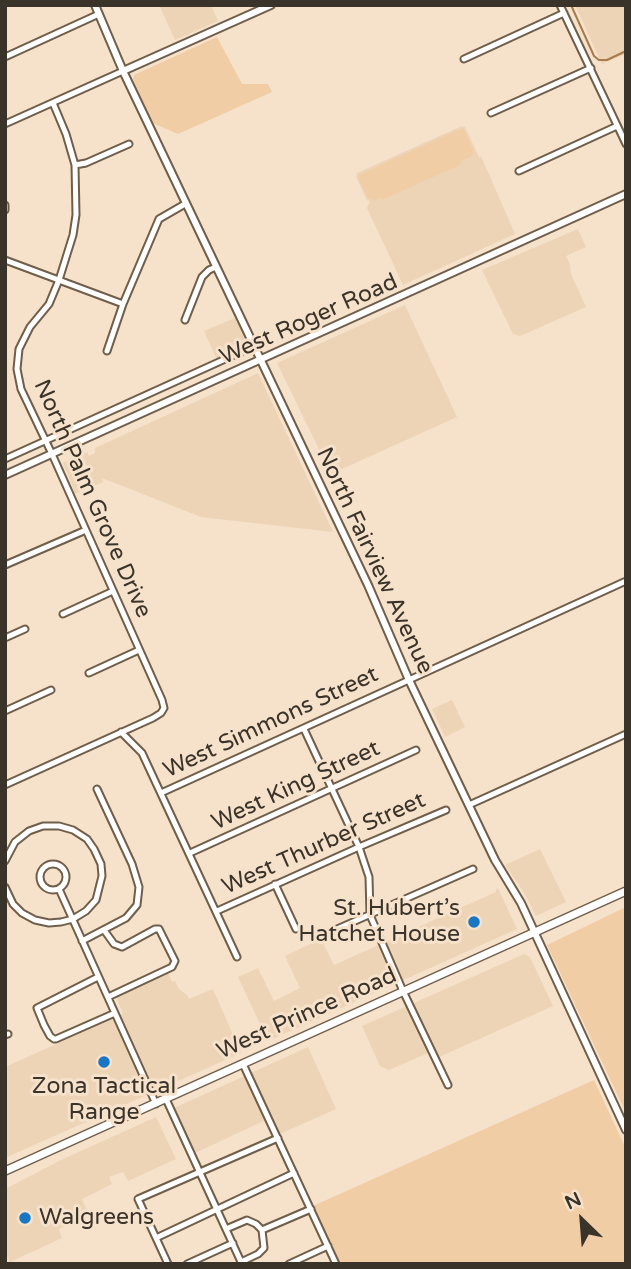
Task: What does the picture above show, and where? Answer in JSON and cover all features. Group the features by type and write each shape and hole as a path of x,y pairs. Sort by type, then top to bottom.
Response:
{"main road":[{"name":"West Prince Road","path":"5,1171 626,891"}],"street":[{"name":"North Fairview Avenue","path":"95,5 185,204 377,605 409,680 495,860 521,903 626,1130"},
{"path":"5,124 271,5"},
{"path":"560,5 626,144"},
{"path":"5,57 99,13"},
{"path":"464,59 564,13"},
{"path":"491,113 591,68"},
{"name":"North Palm Grove Drive","path":"53,103 75,165 73,236 49,304 30,327 19,349 18,369 21,388 165,710 158,716 121,732"},
{"path":"519,171 617,126"},
{"path":"75,165 130,144"},
{"name":"West Roger Road","path":"5,475 626,194"},
{"path":"107,351 123,304 159,219 185,204"},
{"path":"5,260 123,304"},
{"path":"185,320 202,276 216,267"},
{"name":"West Roger Road","path":"5,459 254,346"},
{"path":"8,355 19,355"},
{"path":"5,565 86,530"},
{"name":"West Simmons Street","path":"161,793 626,582"},
{"path":"63,614 113,591"},
{"path":"5,638 25,629"},
{"path":"89,673 139,650"},
{"path":"5,711 51,690"},
{"path":"304,729 359,846 369,877 370,915 448,1085"},
{"path":"5,785 121,732 142,753 237,957"},
{"path":"469,805 626,734"},
{"name":"West King Street","path":"190,853 416,750"},
{"path":"82,941 126,918 137,905 139,887 132,864 97,789"},
{"name":"West Thurber Street","path":"217,911 359,846 446,810"},
{"path":"5,860 15,842 29,831 43,826 59,826 73,830 87,839 101,864 102,876 96,900 86,911 73,919 49,923 22,913 13,904 5,887"},
{"path":"56,864 65,872 66,880 59,889 47,889 42,884 40,877 45,867 56,864"},
{"path":"337,929 473,869"},
{"path":"275,884 296,929"},
{"path":"59,889 156,1104"},
{"path":"104,930 114,944 122,947 159,929 175,961 172,967 108,997"},
{"path":"99,977 37,1008 41,1018 54,1040 115,1013"},
{"path":"243,1064 336,1264"},
{"path":"166,1099 241,1263 264,1248 262,1230 256,1224 247,1220 226,1229"},
{"path":"168,1264 138,1199 278,1138"},
{"path":"156,1238 295,1172"},
{"path":"262,1230 311,1209"},
{"path":"187,1264 233,1243"},
{"path":"289,1264 328,1246"}],"shaded area":[{"path":"159,5 211,5 218,21 175,40"},
{"path":"575,5 626,5 626,54 602,64"},
{"path":"217,37 242,84 268,84 272,92 178,134 153,123 133,79 134,75"},
{"path":"465,127 479,157 481,156 515,234 403,285 367,208 370,201 356,177 357,173"},
{"path":"462,129 474,152 471,157 461,161 462,164 382,200 380,197 374,201 368,198 359,175"},
{"path":"578,229 586,247 566,256 586,307 520,336 513,334 482,270"},
{"path":"405,305 457,417 331,474 277,363"},
{"path":"235,318 248,346 217,360 204,331"},
{"path":"258,373 333,532 201,517 102,478 103,482 75,494 63,463 87,452 89,456 95,453 95,448"},
{"path":"452,700 465,727 445,737 432,709"},
{"path":"540,849 566,902 536,916 505,865"},
{"path":"498,888 517,929 268,1041 238,977 258,968 274,1001 300,988 285,956 321,939 334,965 496,892"},
{"path":"626,907 626,1113 547,945"},
{"path":"524,954 530,957 553,1006 439,1057 435,1050 389,1070 380,1066 362,1026"},
{"path":"168,973 172,982 175,981 189,999 213,989 241,1053 5,1158 5,1067 123,1014 116,996"},
{"path":"308,1047 336,1109 280,1134 272,1117 195,1153 174,1108"},
{"path":"594,1080 626,1149 626,1264 340,1264 313,1206"},
{"path":"156,1117 176,1159 128,1181 123,1172 109,1177 112,1184 82,1199 89,1215 59,1229 62,1238 10,1262 5,1251 5,1189 63,1159"}],"waterway":[{"path":"571,5 594,56 599,60 607,60 626,51"}],"place":[{"name":"St. Hubert’s Hatchet House","path":"474,922"},
{"name":"Zona Tactical Range","path":"104,1062"},
{"name":"Walgreens","path":"25,1218"}]}
